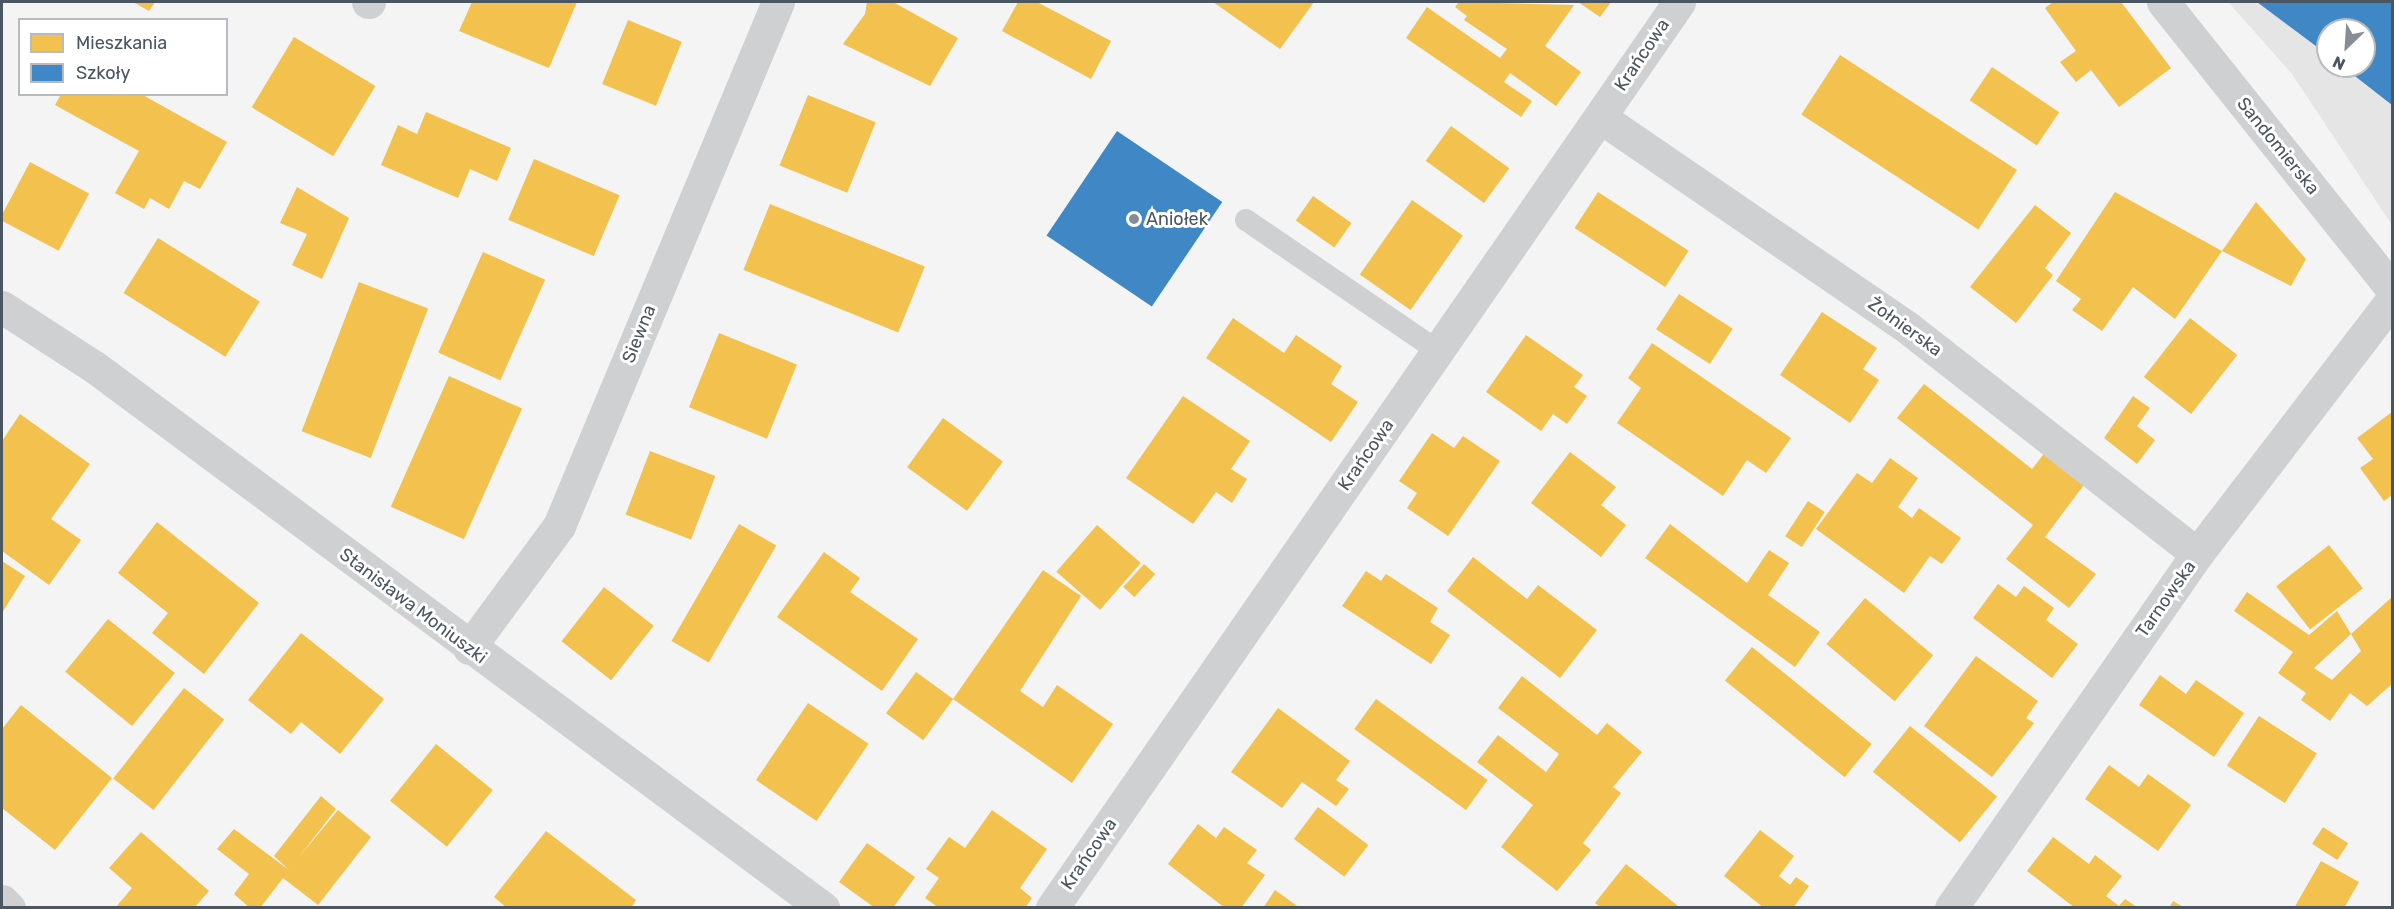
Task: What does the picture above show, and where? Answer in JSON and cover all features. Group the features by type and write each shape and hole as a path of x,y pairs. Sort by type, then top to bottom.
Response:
{"street":[{"name":"Siewna","path":"469,648 559,526 778,2"},
{"name":"Krańcowa","path":"1052,908 1679,2"},
{"name":"Sandomierska","path":"2163,2 2392,290"},
{"name":"Żołnierska","path":"1600,117 1908,328 2197,554"},
{"name":"Tarnowska","path":"1951,908 2197,554 2392,300"},
{"name":"Stanisława Moniuszki","path":"2,307 96,368 469,648 823,908"},
{"path":"2,901 9,908"}],"lane":[{"path":"1246,220 1438,351"}],"shaded area":[{"path":"2228,2 2392,2 2392,225 2292,74"}],"building: Mieszkania":[{"path":"133,2 155,2 149,11"},
{"path":"472,2 577,2 549,68 459,31"},
{"path":"867,2 893,2 958,38 930,86 843,44 865,14"},
{"path":"1018,2 1037,2 1111,41 1091,79 1002,31"},
{"path":"1213,2 1314,2 1280,49"},
{"path":"1459,2 1574,5 1545,46 1581,72 1556,106 1510,73 1504,82 1532,101 1521,117 1406,38 1427,7 1500,58 1507,49 1464,20 1467,16 1455,7"},
{"path":"1578,2 1611,2 1600,17"},
{"path":"2053,2 2121,2 2171,68 2119,107 2091,70 2076,82 2060,62 2076,51 2045,8"},
{"path":"628,20 682,42 656,106 602,84"},
{"path":"294,37 375,86 333,156 252,107"},
{"path":"1840,55 2017,170 1978,229 1801,115"},
{"path":"1992,67 2059,112 2037,145 1970,100"},
{"path":"808,95 876,122 847,193 780,165"},
{"path":"60,96 145,96 227,142 200,189 184,181 169,209 150,198 144,209 115,193 139,151 55,105"},
{"path":"426,112 511,148 497,181 470,169 458,198 381,165 398,125 417,134"},
{"path":"1451,126 1509,168 1484,203 1426,161"},
{"path":"534,159 620,195 594,256 508,220"},
{"path":"30,162 89,193 59,251 2,221 2,215"},
{"path":"297,187 349,218 322,279 292,265 307,234 280,223"},
{"path":"1598,192 1689,251 1665,287 1575,228"},
{"path":"2115,192 2222,251 2175,319 2133,287 2102,331 2072,310 2081,299 2056,281"},
{"path":"1313,196 1352,223 1334,248 1296,221"},
{"path":"1412,200 1463,236 1411,310 1360,275"},
{"path":"2256,202 2306,259 2291,286 2222,251"},
{"path":"770,204 925,267 898,332 743,270"},
{"path":"2035,205 2071,233 2045,268 2053,275 2016,323 1970,287"},
{"path":"158,238 260,302 225,357 124,293"},
{"path":"483,252 545,280 500,380 438,352"},
{"path":"359,282 428,309 371,458 302,431"},
{"path":"1679,294 1733,329 1710,364 1656,329"},
{"path":"1822,312 1877,348 1863,369 1879,380 1850,423 1780,375"},
{"path":"1233,318 1284,353 1296,335 1342,366 1331,384 1358,402 1331,442 1206,358"},
{"path":"2190,318 2237,355 2191,414 2144,377"},
{"path":"719,333 797,364 767,439 689,407"},
{"path":"1526,335 1583,375 1574,387 1587,396 1567,424 1553,414 1541,431 1486,392"},
{"path":"1652,343 1791,438 1766,473 1747,460 1723,496 1617,423 1641,388 1628,378"},
{"path":"449,376 522,409 464,539 391,507"},
{"path":"1924,384 2032,469 2047,450 2086,482 2045,537 2096,574 2069,608 2006,559 2033,525 1897,418"},
{"path":"1183,396 1250,441 1231,469 1247,479 1232,503 1216,492 1193,524 1126,478"},
{"path":"2133,396 2150,408 2137,426 2155,440 2137,464 2104,438"},
{"path":"2392,412 2392,495 2384,501 2360,468 2373,459 2357,438"},
{"path":"20,414 90,464 51,519 81,540 49,585 2,551 2,441"},
{"path":"943,418 1003,461 967,511 907,467"},
{"path":"1432,433 1454,448 1463,436 1500,461 1448,536 1407,508 1417,493 1399,481"},
{"path":"650,451 715,476 691,540 626,514"},
{"path":"1570,452 1616,487 1601,505 1626,525 1601,557 1531,503"},
{"path":"1890,458 1918,478 1898,507 1912,518 1919,508 1961,538 1942,564 1930,556 1904,593 1816,529 1857,473 1872,483"},
{"path":"1808,501 1825,512 1802,547 1785,536"},
{"path":"157,522 259,603 204,674 152,633 168,613 118,573"},
{"path":"739,524 776,546 709,662 672,641"},
{"path":"1670,524 1747,583 1769,550 1789,563 1768,595 1820,632 1795,667 1645,558"},
{"path":"1097,525 1141,563 1100,610 1056,572"},
{"path":"2329,545 2363,588 2310,630 2276,586"},
{"path":"824,552 860,578 850,592 918,639 882,691 777,617"},
{"path":"1473,557 1527,599 1538,585 1597,630 1560,678 1447,591"},
{"path":"2,561 25,576 2,613"},
{"path":"1144,564 1155,574 1134,597 1123,587"},
{"path":"1043,570 1081,596 1020,691 1043,707 1057,685 1113,724 1072,783 953,699"},
{"path":"1366,571 1381,581 1386,574 1438,608 1430,622 1450,635 1431,664 1342,606"},
{"path":"1998,584 2016,597 2024,586 2054,608 2046,620 2078,644 2052,678 1973,618"},
{"path":"604,587 654,626 611,680 562,641"},
{"path":"2247,592 2309,635 2337,611 2351,634 2392,597 2392,684 2367,706 2350,693 2330,721 2301,700 2306,693 2278,673 2293,652 2234,611","holes":["2351,634 2361,651 2332,680 2314,668"]},
{"path":"1865,598 1933,655 1895,701 1826,644"},
{"path":"108,619 175,673 132,726 65,672"},
{"path":"301,633 384,699 340,754 301,722 291,734 248,700"},
{"path":"1752,647 1872,744 1845,777 1725,680"},
{"path":"1976,656 2038,701 2026,718 2034,723 1992,777 1924,726"},
{"path":"916,672 953,699 923,740 886,713"},
{"path":"2160,675 2186,694 2196,680 2244,713 2214,757 2139,705"},
{"path":"1522,676 1597,735 1607,723 1642,752 1613,787 1621,793 1583,843 1591,850 1557,891 1501,847 1533,805 1477,762 1498,735 1546,772 1559,754 1498,708"},
{"path":"184,688 224,719 153,810 113,779"},
{"path":"1376,699 1488,780 1466,810 1354,729"},
{"path":"808,703 869,744 817,821 756,780"},
{"path":"21,705 112,778 55,850 2,808 2,729"},
{"path":"1278,708 1350,761 1336,780 1349,789 1336,806 1302,782 1282,808 1231,772"},
{"path":"2259,716 2317,754 2285,803 2227,765"},
{"path":"1910,726 1997,796 1960,842 1873,772"},
{"path":"436,744 493,790 447,847 390,801"},
{"path":"2109,765 2139,787 2148,774 2191,805 2158,851 2085,799"},
{"path":"321,796 336,809 299,857 338,810 371,837 318,905 283,878 260,908 250,908 234,894 249,874 217,849 234,829 289,870 274,856"},
{"path":"1318,807 1368,845 1344,877 1294,839"},
{"path":"992,810 1047,849 1020,888 1032,898 1025,908 939,908 925,898 939,878 926,869 949,837 965,848"},
{"path":"1198,824 1216,838 1224,827 1257,850 1247,863 1265,875 1241,908 1225,908 1168,864"},
{"path":"2323,827 2348,843 2337,860 2312,844"},
{"path":"1760,830 1794,856 1779,876 1790,885 1796,877 1809,886 1793,908 1764,908 1724,876"},
{"path":"546,831 636,900 631,908 507,908 494,897"},
{"path":"141,832 209,891 194,908 115,908 132,888 109,868"},
{"path":"2053,837 2089,864 2095,855 2122,876 2106,896 2119,906 2125,899 2138,908 2075,908 2027,871"},
{"path":"867,843 915,877 893,908 875,908 839,882"},
{"path":"2321,861 2359,882 2344,908 2294,908"},
{"path":"1626,864 1678,906 1677,908 1601,908 1595,903"},
{"path":"1275,890 1300,908 1263,908"},
{"path":"2173,901 2185,908 2169,908"}],"building: Szkoły":[{"path":"2257,2 2392,2 2392,105 2357,78 2376,78 2376,18 2316,18 2316,46"},
{"name":"Aniołek","path":"1117,131 1222,202 1152,306 1047,235"}],"place":[{"name":"Aniołek","path":"1134,219"}]}
